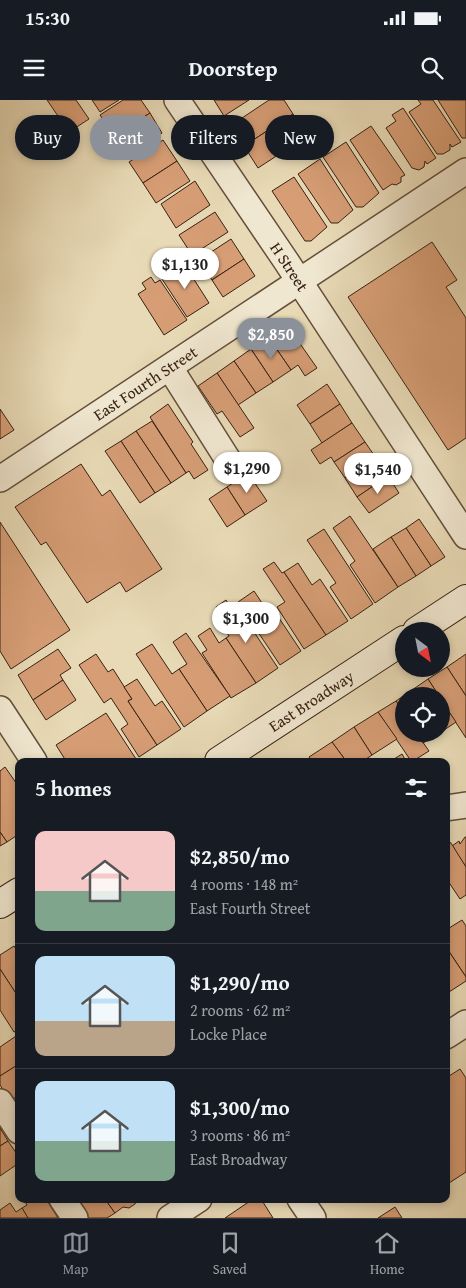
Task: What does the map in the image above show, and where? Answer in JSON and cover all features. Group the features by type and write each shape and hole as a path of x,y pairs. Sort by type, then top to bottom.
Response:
{"main road":[{"path":"431,622 466,599"},
{"name":"East Broadway","path":"224,758 395,646"},
{"path":"0,904 15,895"}],"street":[{"name":"H Street","path":"177,100 299,281 466,536"},
{"name":"East Fourth Street","path":"0,479 466,171"},
{"path":"170,368 230,463"},
{"path":"0,709 32,758"},
{"path":"450,807 466,805"},
{"path":"450,1033 466,1023"},
{"path":"0,1102 15,1125"},
{"path":"65,1203 75,1218"},
{"path":"170,1218 193,1203"},
{"path":"303,1203 313,1218"}],"building":[{"path":"47,100 76,100 89,119 80,125 80,115 57,115"},
{"path":"92,100 119,100 100,112"},
{"path":"123,100 141,100 150,113 147,115 100,115"},
{"path":"214,100 249,100 226,115 223,115"},
{"path":"269,100 284,100 293,114 265,115 265,132 255,139 255,115 246,115"},
{"path":"418,100 433,100 461,142 452,147 450,144 450,150 443,154 437,154 409,112 421,104"},
{"path":"438,100 466,100 466,138 462,138"},
{"path":"403,108 436,158 427,164 425,161 424,167 419,170 412,168 386,128 396,121 392,115"},
{"path":"371,126 405,175 401,177 401,182 396,185 392,184 383,190 350,140"},
{"path":"265,132 265,160 270,160 258,168 253,160 255,160 255,139"},
{"path":"163,140 171,152 171,160 177,161 143,183 129,162 132,160 161,160 161,141"},
{"path":"346,142 379,193 363,207 356,207 325,160 334,160 334,150"},
{"path":"321,160 353,210 338,223 331,223 298,174"},
{"path":"177,161 190,181 156,203 143,183"},
{"path":"294,177 327,227 311,241 305,241 272,191"},
{"path":"195,181 210,205 176,228 161,204"},
{"path":"215,212 228,232 192,255 179,235"},
{"path":"231,239 244,259 212,280 199,260"},
{"path":"432,242 457,280 446,287 466,318 466,438 448,450 348,297"},
{"path":"181,259 209,303 187,317 162,279 177,269 173,265"},
{"path":"244,259 255,276 223,297 212,280"},
{"path":"151,277 155,283 160,280 187,320 164,335 138,294 146,289 142,283"},
{"path":"287,325 317,368 305,376 298,365 291,370 269,338"},
{"path":"269,338 291,370 273,382 251,349"},
{"path":"251,349 273,382 256,393 234,361"},
{"path":"234,361 256,393 238,405 217,373"},
{"path":"217,373 254,428 240,437 222,411 217,414 198,386"},
{"path":"327,384 340,404 310,424 297,405"},
{"path":"168,404 193,442 191,444 208,470 194,479 189,471 186,473 150,417"},
{"path":"340,404 352,423 322,443 310,424"},
{"path":"0,409 14,430 0,439"},
{"path":"152,421 186,473 171,483 136,431"},
{"path":"352,423 365,442 334,462 331,457 320,464 311,450"},
{"path":"136,431 171,483 155,493 121,441"},
{"path":"121,441 155,493 140,503 105,451"},
{"path":"365,442 376,458 345,478 334,462"},
{"path":"376,458 388,476 357,497 345,478"},
{"path":"81,464 102,496 110,490 162,569 126,592 120,582 87,603 46,542 41,545 15,507"},
{"path":"248,473 267,501 245,515 227,487"},
{"path":"388,476 399,493 369,513 357,497"},
{"path":"227,487 245,515 227,527 209,499"},
{"path":"350,516 398,587 375,603 350,565 355,561 333,528"},
{"path":"419,519 445,557 431,566 406,528"},
{"path":"0,522 70,630 11,669 0,651"},
{"path":"406,528 431,566 416,576 391,537"},
{"path":"324,529 373,604 351,619 330,587 336,583 307,540"},
{"path":"391,537 416,576 398,587 373,549"},
{"path":"274,562 282,573 284,572 326,635 304,649 277,607 285,602 263,569"},
{"path":"298,563 312,585 320,579 348,621 326,635 284,572"},
{"path":"254,591 272,618 277,615 301,651 280,665 238,602"},
{"path":"226,600 243,626 248,623 278,668 256,683 226,638 229,636 215,615 219,612 216,607"},
{"path":"210,628 219,643 226,638 256,683 231,698 202,653 207,650 198,636"},
{"path":"186,633 230,696 207,711 179,669 187,664 173,642"},
{"path":"152,644 172,674 179,669 207,711 184,727 136,654"},
{"path":"58,649 71,668 60,675 63,680 33,700 18,675"},
{"path":"96,654 108,672 113,669 132,699 128,701 157,745 139,757 121,729 128,724 111,698 104,703 79,665"},
{"path":"466,654 466,696 450,672 450,665"},
{"path":"450,672 466,696 466,738 450,714 450,687 433,687 428,679 450,678"},
{"path":"137,679 155,706 162,701 181,729 157,745 128,701 132,699 124,687"},
{"path":"428,679 433,687 416,687"},
{"path":"63,680 76,700 46,720 33,700"},
{"path":"395,702 395,737 378,712"},
{"path":"378,712 395,736 395,740 372,755 354,727"},
{"path":"106,713 135,758 64,758 56,745"},
{"path":"450,713 456,722 450,726"},
{"path":"354,727 372,755 368,758 344,758 332,742"},
{"path":"332,742 344,758 310,758"},
{"path":"398,742 423,742 429,751 418,758 409,758"},
{"path":"402,754 404,758 396,758"},
{"path":"5,767 15,781 15,837 7,842 0,832 0,771"},
{"path":"0,832 7,842 0,846"},
{"path":"465,837 466,867 452,846 459,841 460,844"},
{"path":"450,842 466,867 466,895 460,899 450,884"},
{"path":"462,920 466,926 466,977 450,953 450,928"},
{"path":"14,946 15,948 15,992 0,969 0,955"},
{"path":"450,953 466,977 466,981 450,991"},
{"path":"0,969 15,992 15,1032 0,1010"},
{"path":"15,1037 15,1067 0,1076 0,1047"},
{"path":"15,1067 15,1098 10,1101 0,1085 0,1076"},
{"path":"460,1069 466,1078 466,1172 450,1182 450,1075"},
{"path":"0,1128 8,1141 0,1146"},
{"path":"8,1141 15,1151 15,1166 0,1176 0,1146"},
{"path":"10,1203 16,1212 22,1208 28,1218 0,1218 0,1210"},
{"path":"26,1203 49,1203 58,1218 28,1218 22,1208 27,1205"},
{"path":"78,1203 108,1203 115,1213 107,1218 88,1218"},
{"path":"108,1203 135,1203 129,1208 123,1207 115,1213"},
{"path":"247,1203 264,1203 273,1218 225,1218"},
{"path":"395,1207 402,1218 378,1218"}]}
